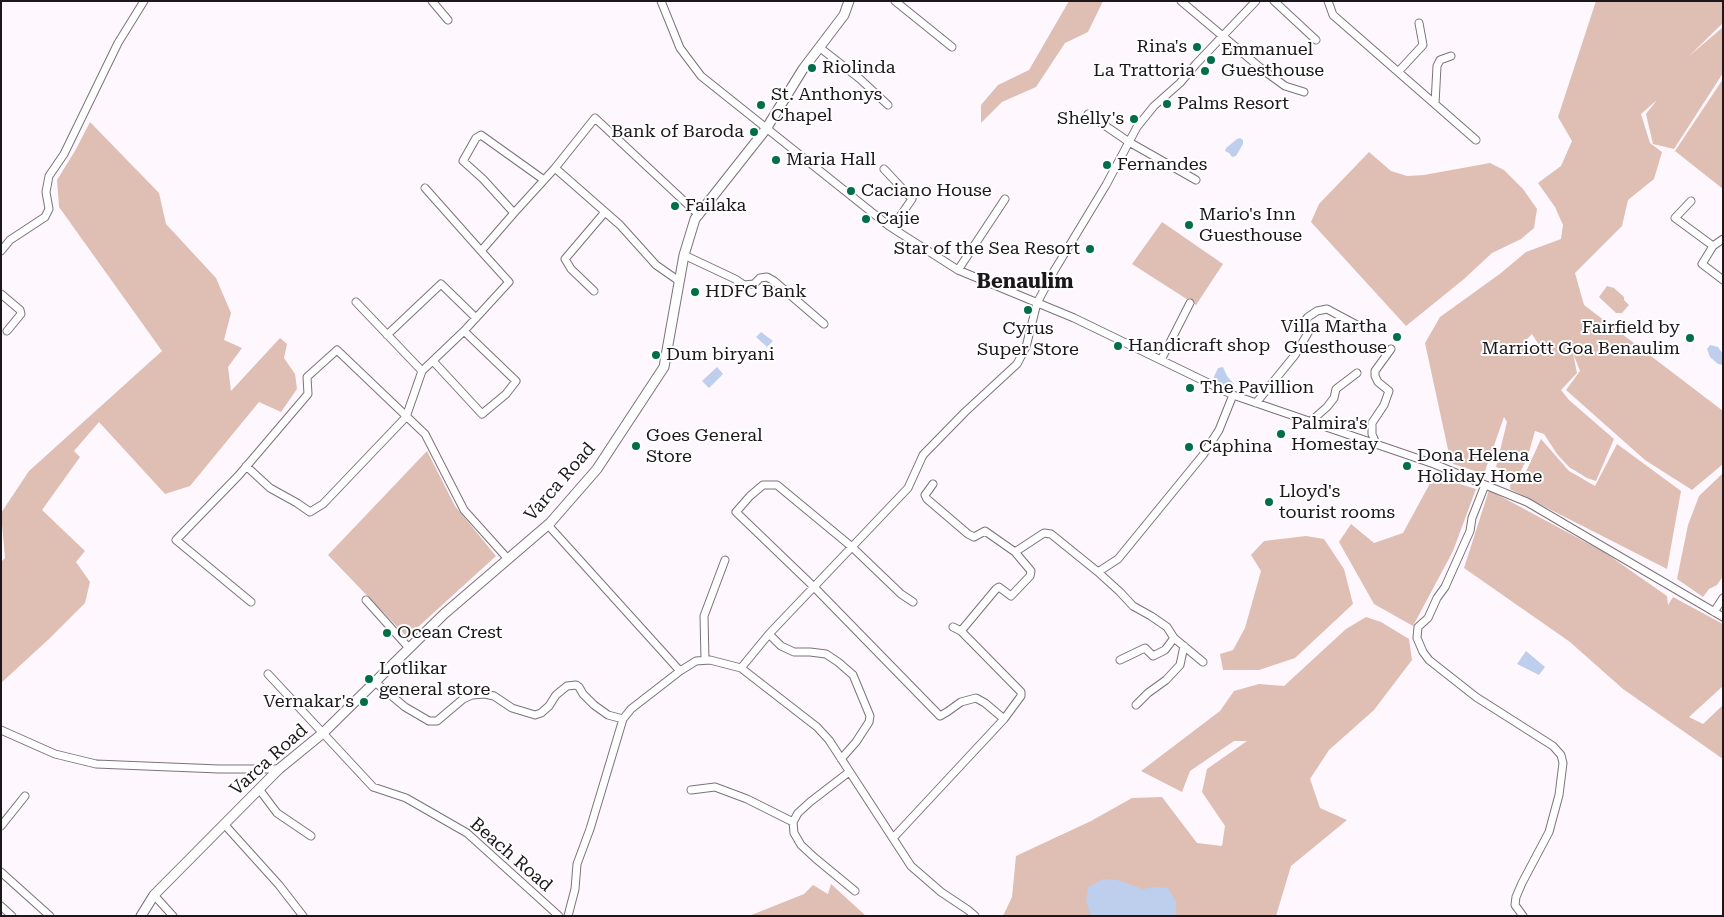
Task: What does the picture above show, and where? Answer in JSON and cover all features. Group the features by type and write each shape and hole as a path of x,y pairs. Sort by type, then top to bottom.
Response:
{"main road":[{"name":"Varca Road","path":"141,916 154,895 279,769 323,733 444,614 548,525 597,469 664,367 684,255 695,219 766,129 803,69 844,15 849,1"}],"street":[{"path":"1,250 10,240 46,217 49,209 46,192 49,176 64,154 118,44 144,1"},
{"path":"432,1 448,20"},
{"path":"661,1 680,48 701,76 892,228 958,270 1074,318 1233,395 1434,464 1527,502 1723,617"},
{"path":"895,1 952,47"},
{"path":"1181,1 1263,70 1285,86 1304,92"},
{"path":"741,668 769,634 908,488 923,455 941,435 1017,364 1026,347 1037,303 1106,185 1137,127 1154,106 1180,83 1256,1"},
{"path":"1274,1 1316,40"},
{"path":"1328,1 1333,14 1476,140"},
{"path":"1398,72 1423,45 1419,23"},
{"path":"820,47 860,79 888,105"},
{"path":"1435,104 1437,66 1440,60 1451,56"},
{"path":"1088,114 1129,142 1196,180"},
{"path":"481,251 555,168 595,118 699,215"},
{"path":"514,214 463,161 476,138 481,135 544,180"},
{"path":"555,168 620,225 656,265 679,281"},
{"path":"884,169 912,199 892,228"},
{"path":"246,466 270,488 310,512 323,504 406,416 422,372 464,331 509,282 424,188"},
{"path":"958,270 1005,199"},
{"path":"1691,201 1675,218 1714,246"},
{"path":"594,291 571,269 565,259 605,212"},
{"path":"1723,239 1714,246 1702,264 1723,280"},
{"path":"684,255 744,285 754,284 760,278 767,277 774,280 824,324"},
{"path":"387,335 441,284 476,318"},
{"path":"1,294 20,310 21,314 7,331"},
{"path":"356,302 422,372"},
{"path":"1161,360 1190,303"},
{"path":"1256,403 1295,355 1308,333 1303,323 1308,317 1327,309 1357,325"},
{"path":"433,361 482,414 506,394 516,381 464,331"},
{"path":"1376,444 1372,434 1372,423 1384,405 1389,391 1378,382 1375,371 1391,349"},
{"path":"251,602 176,540 246,466 308,394 307,377 337,350 425,434 464,510 508,559"},
{"path":"1310,422 1327,407 1334,398 1336,389 1357,372"},
{"path":"1098,572 1118,559 1203,455 1219,430 1233,395"},
{"path":"933,484 925,495 927,499 974,537 985,531 1015,552 1031,571 1030,576 1012,596 999,588 996,589 960,632"},
{"path":"913,602 901,594 852,547 777,486 763,485 736,512 814,587 940,716 961,702 976,698 1004,719"},
{"path":"1485,485 1472,518 1470,531 1445,587 1437,598 1428,618 1418,628 1417,638 1429,660 1476,697 1554,746 1561,755 1563,763 1559,795 1549,832 1516,897 1515,905 1523,916"},
{"path":"548,525 680,671"},
{"path":"1015,552 1044,533 1051,534 1098,572 1133,606 1167,627 1174,638 1203,662"},
{"path":"705,660 704,616 725,560"},
{"path":"1714,612 1723,598"},
{"path":"366,600 410,648"},
{"path":"894,837 1004,719 1021,696 1021,692 953,627"},
{"path":"769,634 781,646 794,652 826,654 853,676 870,716 869,722 856,742 841,759"},
{"path":"1120,660 1145,648 1154,656 1165,650 1174,638"},
{"path":"1136,705 1180,665 1184,646"},
{"path":"568,916 575,889 577,864 590,829 623,719 631,709 680,671 696,661 705,660 741,668 817,727 829,740 912,866 941,892 975,916"},
{"name":"Beach Road","path":"268,674 374,787 406,798 468,833 559,916"},
{"path":"375,682 405,707 428,721 437,721 463,699 472,695 485,694 494,696 512,708 534,716 545,710 556,695 568,686 576,685 594,705 608,715 623,719"},
{"path":"1,730 55,754 96,764 219,769 279,769"},
{"path":"849,772 810,802 798,813 793,822 794,833 801,845 855,891"},
{"path":"691,790 715,787 747,799 793,822"},
{"path":"259,789 276,814 311,836"},
{"path":"1,826 25,796"},
{"path":"224,824 280,885 304,916"},
{"path":"1,872 50,916"},
{"path":"154,895 173,916"},
{"path":"1,906 12,916"}],"shaded area":[{"path":"1069,1 1103,1 1088,32 1065,43 1036,87 1002,102 981,123 981,105 998,85 1029,70"},
{"path":"1596,1 1723,1 1723,23 1688,57 1723,27 1723,73 1674,149 1653,144 1646,114 1657,100 1641,114 1650,143 1662,152 1654,179 1628,200 1622,226 1575,273 1584,305 1723,411 1723,464 1692,490 1645,460 1566,390 1580,371 1573,353 1577,373 1561,390 1569,400 1614,439 1596,481 1569,467 1557,454 1544,434 1535,431 1527,459 1518,476 1496,467 1507,422 1504,417 1484,474 1453,464 1449,454 1425,343 1440,317 1501,273 1526,252 1561,239 1563,225 1555,207 1538,183 1561,166 1572,141 1558,117","holes":["1532,334 1539,345 1531,350 1525,348 1527,339"]},
{"path":"1723,79 1723,189 1675,151"},
{"path":"90,122 159,193 166,224 216,278 231,313 224,340 242,348 228,367 231,391 280,338 287,344 284,358 295,374 297,389 281,412 259,402 190,486 165,494 99,422 74,451 80,457 42,510 85,551 76,562 90,582 85,603 1,683 1,562 5,558 1,513 29,471 162,351 59,207 57,180"},
{"path":"1369,152 1391,171 1407,176 1424,175 1490,163 1504,170 1523,189 1537,209 1534,228 1521,239 1492,253 1464,279 1406,326 1311,222 1319,204"},
{"path":"1162,222 1223,264 1196,305 1132,264"},
{"path":"1607,286 1614,288 1624,297 1624,300 1629,305 1622,313 1616,313 1599,297"},
{"path":"1541,439 1569,471 1595,486 1617,444 1681,491 1667,569 1510,489 1511,480 1524,476"},
{"path":"427,451 455,506 496,556 407,637 328,555"},
{"path":"1723,473 1723,576 1717,585 1709,589 1703,597 1677,579 1688,525 1699,496"},
{"path":"1434,476 1476,489 1453,551 1413,626 1374,604 1339,542 1351,524 1374,543 1403,533"},
{"path":"1489,490 1604,552 1667,596 1668,605 1673,597 1723,624 1723,686 1689,717 1703,724 1723,705 1723,759 1623,689 1570,642 1464,568"},
{"path":"1306,536 1324,539 1344,569 1353,604 1295,658 1259,670 1223,670 1220,654 1233,650 1245,628 1261,571 1251,555 1264,541"},
{"path":"1366,617 1381,622 1409,639 1412,660 1374,710 1329,750 1310,779 1320,808 1347,820 1291,866 1276,916 1003,916 1012,897 1016,856 1091,821 1132,798 1162,797 1197,843 1222,846 1225,826 1202,792 1207,769 1247,741 1234,741 1190,771 1182,792 1141,771 1220,711 1234,691 1259,684 1284,686 1346,629"},
{"path":"831,884 866,916 749,916 804,894 813,885 828,894"}],"water":[{"path":"1240,138 1243,140 1243,144 1236,156 1232,157 1225,151 1226,148"},
{"path":"761,332 773,341 767,347 756,337"},
{"path":"1710,345 1718,347 1723,354 1723,365 1718,364 1710,357 1707,349"},
{"path":"717,367 723,374 709,388 702,381"},
{"path":"1223,367 1227,376 1234,384 1230,388 1215,383 1213,379 1218,368"},
{"path":"1526,651 1545,667 1539,675 1517,664"},
{"path":"1103,879 1117,880 1143,889 1168,888 1176,902 1176,916 1091,916 1086,901 1088,887"}],"place":[{"name":"Rina's","path":"1197,47"},
{"name":"Emmanuel Guesthouse","path":"1211,60"},
{"name":"Riolinda","path":"812,68"},
{"name":"La Trattoria","path":"1205,71"},
{"name":"Palms Resort","path":"1167,104"},
{"name":"St. Anthonys Chapel","path":"761,105"},
{"name":"Shelly's","path":"1134,119"},
{"name":"Bank of Baroda","path":"754,132"},
{"name":"Maria Hall","path":"776,160"},
{"name":"Fernandes","path":"1107,165"},
{"name":"Caciano House","path":"851,191"},
{"name":"Failaka","path":"675,206"},
{"name":"Cajie","path":"866,219"},
{"name":"Mario's Inn Guesthouse","path":"1189,225"},
{"name":"Star of the Sea Resort","path":"1090,249"},
{"name":"HDFC Bank","path":"695,292"},
{"name":"Cyrus Super Store","path":"1028,310"},
{"name":"Villa Martha Guesthouse","path":"1397,337"},
{"name":"Fairfield by Marriott Goa Benaulim","path":"1690,338"},
{"name":"Handicraft shop","path":"1118,346"},
{"name":"Dum biryani","path":"656,355"},
{"name":"The Pavillion","path":"1190,388"},
{"name":"Palmira's Homestay","path":"1281,434"},
{"name":"Goes General Store","path":"636,446"},
{"name":"Caphina","path":"1189,447"},
{"name":"Dona Helena Holiday Home","path":"1407,466"},
{"name":"Lloyd's tourist rooms","path":"1269,502"},
{"name":"Ocean Crest","path":"387,633"},
{"name":"Lotlikar general store","path":"369,679"},
{"name":"Vernakar's","path":"364,702"}],"district":[{"name":"Benaulim","path":"1025,282"}]}
